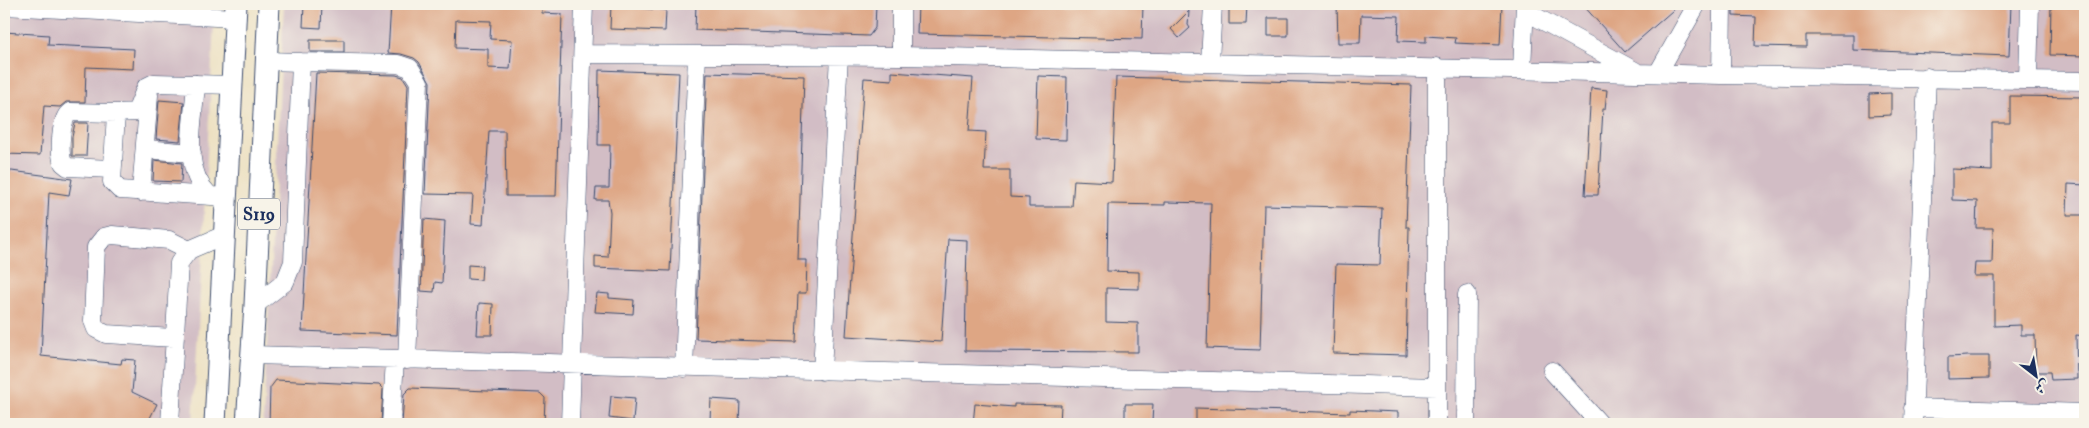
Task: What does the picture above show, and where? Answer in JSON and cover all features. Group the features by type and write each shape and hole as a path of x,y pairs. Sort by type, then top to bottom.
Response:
{"main road":[{"name":"S119","path":"247,424 255,305 269,4"},
{"name":"S119","path":"215,424 224,235 218,196 232,85 235,11"}],"street":[{"path":"570,424 584,4"},
{"path":"901,4 901,56"},
{"path":"1210,62 1213,4"},
{"path":"1658,73 1696,4"},
{"path":"1721,75 1722,4"},
{"path":"2028,79 2030,4"},
{"path":"4,6 235,11"},
{"path":"1522,69 1525,7 1638,72"},
{"path":"583,54 901,56 1721,75 1927,76 2085,81"},
{"path":"684,368 697,55"},
{"path":"822,371 839,56"},
{"path":"266,61 398,64 410,68 420,82 401,360 391,424"},
{"path":"255,305 285,282 293,262 301,62"},
{"path":"1437,424 1438,67"},
{"path":"1927,76 1913,416 2085,414"},
{"path":"111,169 68,167 63,163 61,157 63,122 65,116 70,112 136,112 140,107 143,90 149,84 232,85"},
{"path":"141,192 149,84"},
{"path":"196,84 191,162 195,177 218,196"},
{"path":"116,113 111,169 112,182 116,189 218,196"},
{"path":"145,149 192,153"},
{"path":"174,338 106,334 96,329 93,321 96,247 100,240 112,235 169,240 189,250"},
{"path":"170,424 178,272 183,256 189,250 224,235"},
{"path":"1466,424 1467,294"},
{"path":"252,355 1437,387"},
{"path":"1552,371 1600,424"}],"shaded area":[{"path":"4,4 215,4 193,424 4,424"},
{"path":"284,4 2085,4 2085,424 263,424"}],"building":[{"path":"304,4 322,4 321,28 303,27"},
{"path":"391,4 542,4 542,13 562,14 556,196 506,196 505,131 489,131 483,225 471,224 473,195 425,194 430,82 419,62 414,58 388,53","holes":["456,20 491,21 490,39 512,40 510,69 488,68 488,49 455,48"]},
{"path":"611,4 635,4 635,8 666,10 665,31 610,29"},
{"path":"696,4 876,4 875,28 869,36 695,30"},
{"path":"918,4 1143,4 1142,39 917,34"},
{"path":"1229,4 1247,4 1246,24 1229,24"},
{"path":"1337,4 1502,4 1500,45 1455,43 1456,38 1426,36 1426,42 1398,41 1399,16 1361,15 1360,43 1338,43"},
{"path":"1582,4 1680,4 1625,52"},
{"path":"1733,4 2011,4 2009,56 1853,50 1853,35 1806,35 1806,47 1755,46 1756,17 1733,16"},
{"path":"2051,4 2085,4 2085,56 2050,55"},
{"path":"1189,11 1188,25 1190,28 1179,38 1171,29"},
{"path":"1268,18 1288,18 1288,36 1268,36"},
{"path":"4,32 49,35 48,45 134,49 133,69 86,67 85,102 66,102 60,107 44,106 40,155 4,154"},
{"path":"310,40 344,40 344,52 310,52"},
{"path":"599,70 679,73 670,271 595,268 595,256 608,257 610,212 608,200 595,200 596,188 609,188 610,145 598,145"},
{"path":"892,72 973,78 969,131 986,132 984,170 1010,170 1010,197 1029,198 1029,207 1072,207 1074,180 1112,182 1116,77 1411,85 1406,227 1409,227 1406,355 1333,353 1336,264 1380,265 1382,208 1264,205 1260,350 1207,348 1211,203 1165,202 1165,205 1108,204 1107,271 1139,272 1139,289 1106,288 1106,322 1138,323 1138,352 965,351 967,240 948,239 941,342 846,336 864,78 892,80"},
{"path":"316,73 396,75 403,77 408,85 397,335 302,331"},
{"path":"707,73 804,76 798,260 807,260 806,293 798,293 796,342 696,339"},
{"path":"1038,76 1067,77 1066,140 1036,139"},
{"path":"1591,88 1607,90 1605,109 1603,109 1598,195 1585,195"},
{"path":"1891,93 1891,115 1869,116 1869,94"},
{"path":"2010,96 2085,97 2085,185 2068,184 2067,215 2085,215 2085,336 2076,335 2077,379 2051,380 2050,372 2036,372 2035,335 2021,335 2021,325 1994,326 1994,276 1974,276 1975,263 1992,263 1993,228 1976,228 1977,201 1952,200 1952,169 1992,171 1992,123 2010,123"},
{"path":"159,100 184,102 180,141 156,139"},
{"path":"75,123 88,123 86,156 72,156 72,137"},
{"path":"154,160 182,163 181,182 153,181"},
{"path":"4,170 72,179 69,195 49,192 41,356 121,364 122,359 135,360 132,392 157,404 147,424 4,424"},
{"path":"424,219 445,221 442,283 435,282 434,292 421,291"},
{"path":"468,265 482,266 481,280 468,279"},
{"path":"597,293 609,294 609,298 634,300 633,314 595,312"},
{"path":"479,303 493,304 492,335 477,335"},
{"path":"1989,356 1989,378 1948,379 1948,357"},
{"path":"276,380 379,385 383,389 381,424 269,424 270,388"},
{"path":"410,388 540,393 545,398 544,424 402,424 404,394"},
{"path":"611,396 635,398 633,421 609,418"},
{"path":"711,399 740,401 739,422 710,420"},
{"path":"975,404 1014,407 1014,404 1061,405 1060,424 973,424"},
{"path":"1125,404 1153,404 1152,422 1125,424"},
{"path":"1196,408 1350,413 1350,410 1398,412 1398,424 1196,424"}]}
